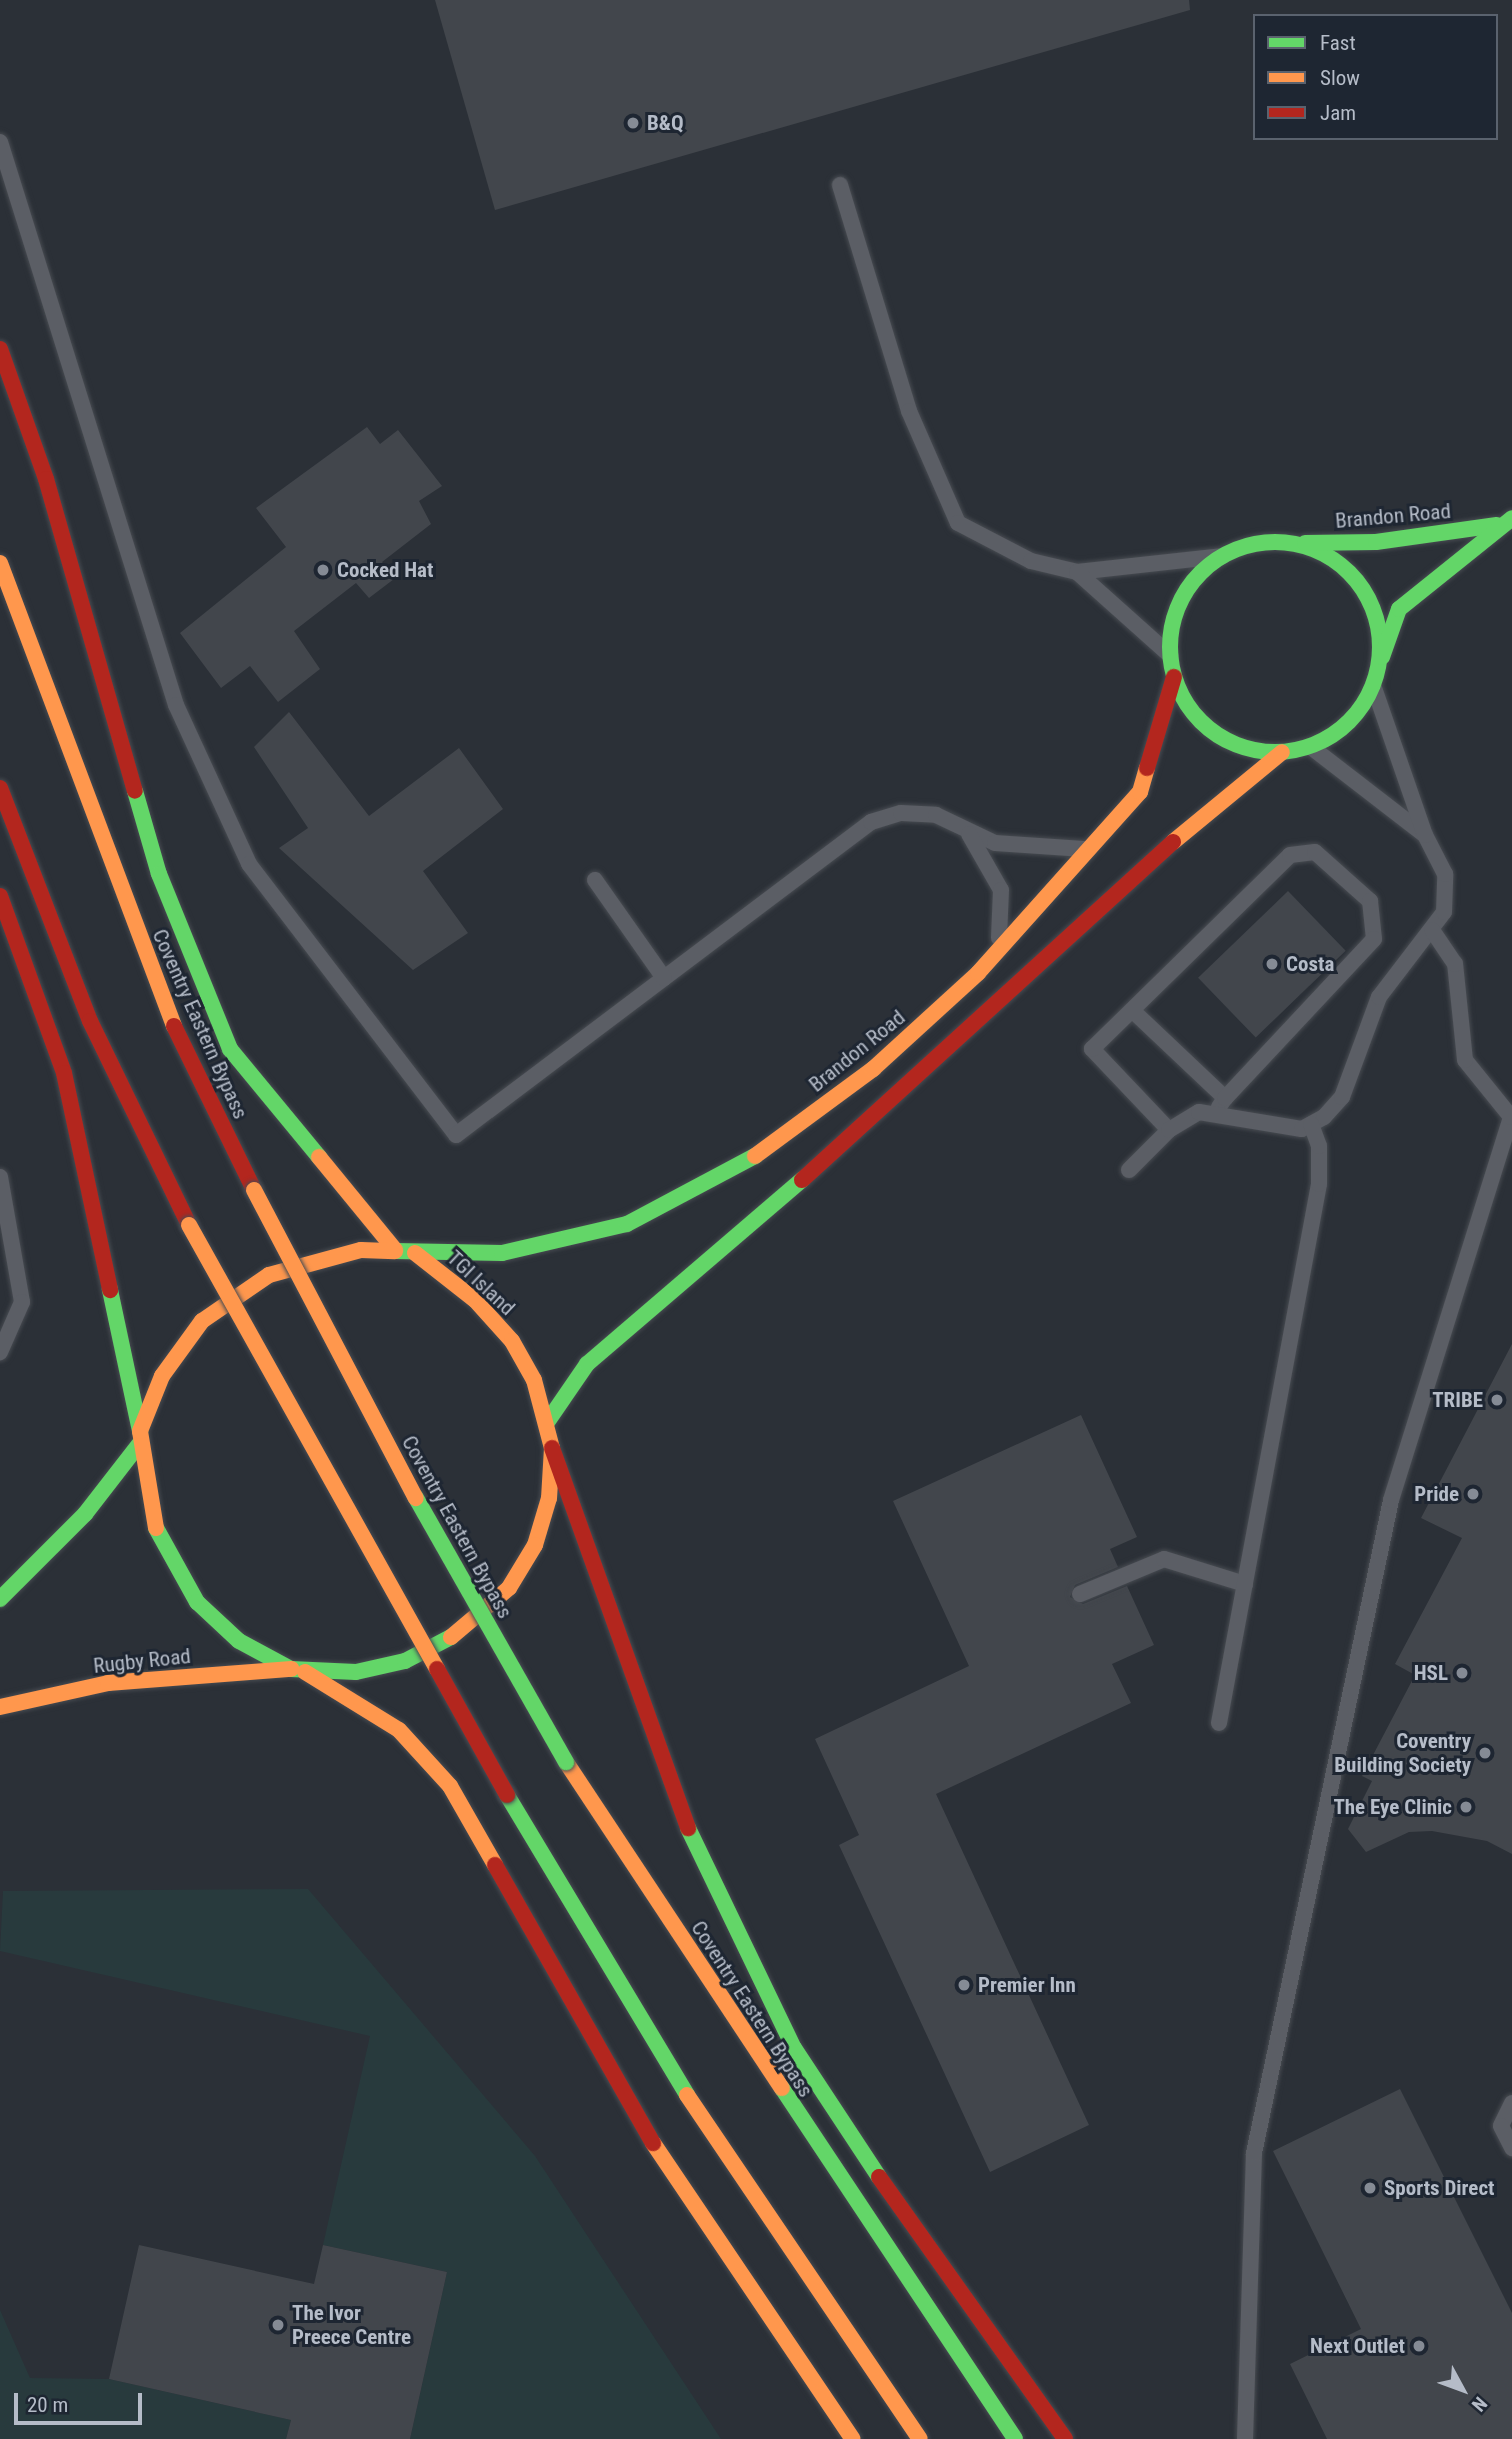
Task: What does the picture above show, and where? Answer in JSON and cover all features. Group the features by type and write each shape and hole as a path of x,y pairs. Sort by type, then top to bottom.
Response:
{"main road":[{"path":"0,349 46,479 159,874 230,1049 395,1250"},
{"name":"Brandon Road","path":"1293,543 1376,542 1505,522"},
{"name":"Brandon Road","path":"1378,669 1399,609 1505,522"},
{"path":"1293,543 1335,560 1363,588 1379,628 1378,669 1373,685 1349,722 1311,747 1282,752 1220,737 1191,710 1174,677 1171,656 1176,613 1187,590 1223,556 1249,545 1293,543"},
{"name":"Coventry Eastern Bypass","path":"0,563 164,1005 254,1190 389,1450 566,1762 1015,2439"},
{"name":"Brandon Road","path":"415,1253 502,1253 627,1224 750,1160 873,1069 995,954 1140,792 1174,677"},
{"path":"548,1421 587,1364 848,1141 1200,818 1282,752"},
{"path":"0,788 90,1021 189,1225 507,1795 695,2108 920,2439"},
{"path":"0,896 64,1073 140,1437 85,1514 0,1599"},
{"name":"TGI Island","path":"361,1250 395,1250 415,1253 475,1300 512,1341 548,1421 552,1448 550,1498 535,1545 509,1588 463,1632 405,1661 356,1672 298,1671 239,1641 197,1602 158,1541 140,1437 162,1376 202,1321 269,1275 361,1250"},
{"path":"552,1448 606,1584 672,1794 794,2048 1065,2439"},
{"path":"298,1671 400,1730 450,1786 644,2130 853,2439"},
{"name":"Rugby Road","path":"0,1707 108,1683 298,1671"}],"lane":[{"path":"0,142 176,705 249,864 352,1006 456,1135 871,822 901,813 936,816 966,830 1028,849 1090,848"},
{"path":"840,185 909,411 958,523 1022,556 1077,572 1223,556"},
{"path":"1077,572 1171,656"},
{"path":"1133,1011 1221,1105 1281,1128 1311,1124 1342,1097 1380,997 1444,912 1445,874 1425,835 1373,685"},
{"path":"1311,747 1425,835"},
{"path":"966,830 987,857 1000,890 995,954"},
{"path":"1129,1170 1169,1130 1199,1112 1221,1105 1374,939 1370,901 1326,858 1302,850 1290,855 1092,1049 1169,1130"},
{"path":"595,880 663,978"},
{"path":"1245,2439 1254,2152 1391,1500 1511,1117 1465,1060 1455,964 1432,930"},
{"path":"1219,1723 1319,1184 1319,1146 1311,1124"},
{"path":"0,1177 22,1302 0,1352"},
{"path":"1080,1594 1164,1559 1245,1584"},
{"path":"1512,2103 1500,2126 1512,2148"}],"shaded area":[{"path":"308,1889 535,2156 721,2439 410,2439 447,2272 323,2245 370,2036 0,1951 3,1891"},
{"path":"0,2310 30,2378 109,2379 291,2420 286,2439 0,2439"}],"building":[{"name":"B&Q","path":"435,0 1189,0 1190,10 495,210"},
{"name":"Cocked Hat","path":"367,427 380,444 398,430 442,486 419,501 431,524 382,562 394,579 369,598 356,583 294,631 320,669 278,702 250,666 221,688 180,633 286,547 256,508"},
{"path":"289,712 369,816 459,748 503,809 423,871 468,933 413,970 279,848 308,828 254,747"},
{"name":"Costa","path":"1288,891 1346,951 1256,1038 1198,978"},
{"path":"1512,1344 1512,1854 1487,1841 1432,1831 1409,1832 1366,1852 1348,1829 1372,1781 1362,1776 1415,1675 1395,1664 1462,1538 1421,1518"},
{"name":"Premier Inn","path":"1081,1415 1137,1537 1110,1549 1118,1567 1075,1585 1070,1597 1083,1604 1127,1586 1154,1645 1112,1664 1131,1703 936,1794 1089,2125 990,2172 839,1845 859,1835 815,1739 969,1666 893,1501"},
{"path":"1400,2089 1512,2313 1512,2439 1327,2439 1290,2364 1361,2329 1273,2151"},
{"name":"The Ivor Preece Centre","path":"139,2245 314,2284 323,2245 447,2272 410,2439 286,2439 291,2420 109,2379"}],"traffic: fast":[{"path":"1382,657 1399,609 1512,518"},
{"path":"1305,543 1376,542 1497,525"},
{"path":"1275,542 1315,550 1349,573 1372,607 1380,647 1372,687 1349,721 1315,744 1275,752 1235,744 1201,721 1178,687 1170,647 1178,607 1201,573 1235,550 1275,542"},
{"path":"135,791 159,874 230,1049 319,1157"},
{"path":"395,1251 502,1253 627,1224 755,1156"},
{"path":"548,1421 587,1364 802,1180"},
{"path":"110,1290 140,1431"},
{"path":"0,1599 85,1514 140,1443"},
{"path":"416,1498 566,1762"},
{"path":"156,1528 197,1602 239,1641 291,1669 356,1672 405,1661 451,1637"},
{"path":"507,1795 687,2095"},
{"path":"688,1828 794,2048 879,2177"},
{"path":"782,2088 1015,2439"}],"traffic: slow":[{"path":"0,563 174,1026"},
{"path":"1173,842 1282,752"},
{"path":"755,1156 873,1069 978,973 1140,792 1147,768"},
{"path":"319,1157 395,1250"},
{"path":"254,1190 416,1498"},
{"path":"189,1225 437,1669"},
{"path":"156,1528 140,1431 162,1376 202,1321 269,1275 361,1250 395,1251"},
{"path":"415,1253 475,1300 512,1341 534,1380 552,1448 549,1498 535,1545 509,1588 451,1637"},
{"path":"0,1707 108,1683 291,1669"},
{"path":"305,1672 399,1730 450,1786 495,1865"},
{"path":"566,1762 782,2088"},
{"path":"687,2095 920,2439"},
{"path":"653,2143 853,2439"}],"traffic: jam":[{"path":"0,349 46,479 135,791"},
{"path":"1147,768 1174,677"},
{"path":"0,788 90,1021 189,1225"},
{"path":"802,1180 1173,842"},
{"path":"0,896 64,1073 110,1290"},
{"path":"174,1026 254,1190"},
{"path":"552,1448 688,1828"},
{"path":"437,1669 507,1795"},
{"path":"495,1865 653,2143"},
{"path":"879,2177 1065,2439"}],"place":[{"name":"B&Q","path":"633,123"},
{"name":"Cocked Hat","path":"323,570"},
{"name":"Costa","path":"1272,964"},
{"name":"TRIBE","path":"1497,1400"},
{"name":"Pride","path":"1473,1494"},
{"name":"HSL","path":"1462,1673"},
{"name":"Coventry Building Society","path":"1485,1753"},
{"name":"The Eye Clinic","path":"1466,1807"},
{"name":"Premier Inn","path":"964,1985"},
{"name":"Sports Direct","path":"1370,2188"},
{"name":"The Ivor Preece Centre","path":"278,2325"},
{"name":"Next Outlet","path":"1419,2346"}]}
